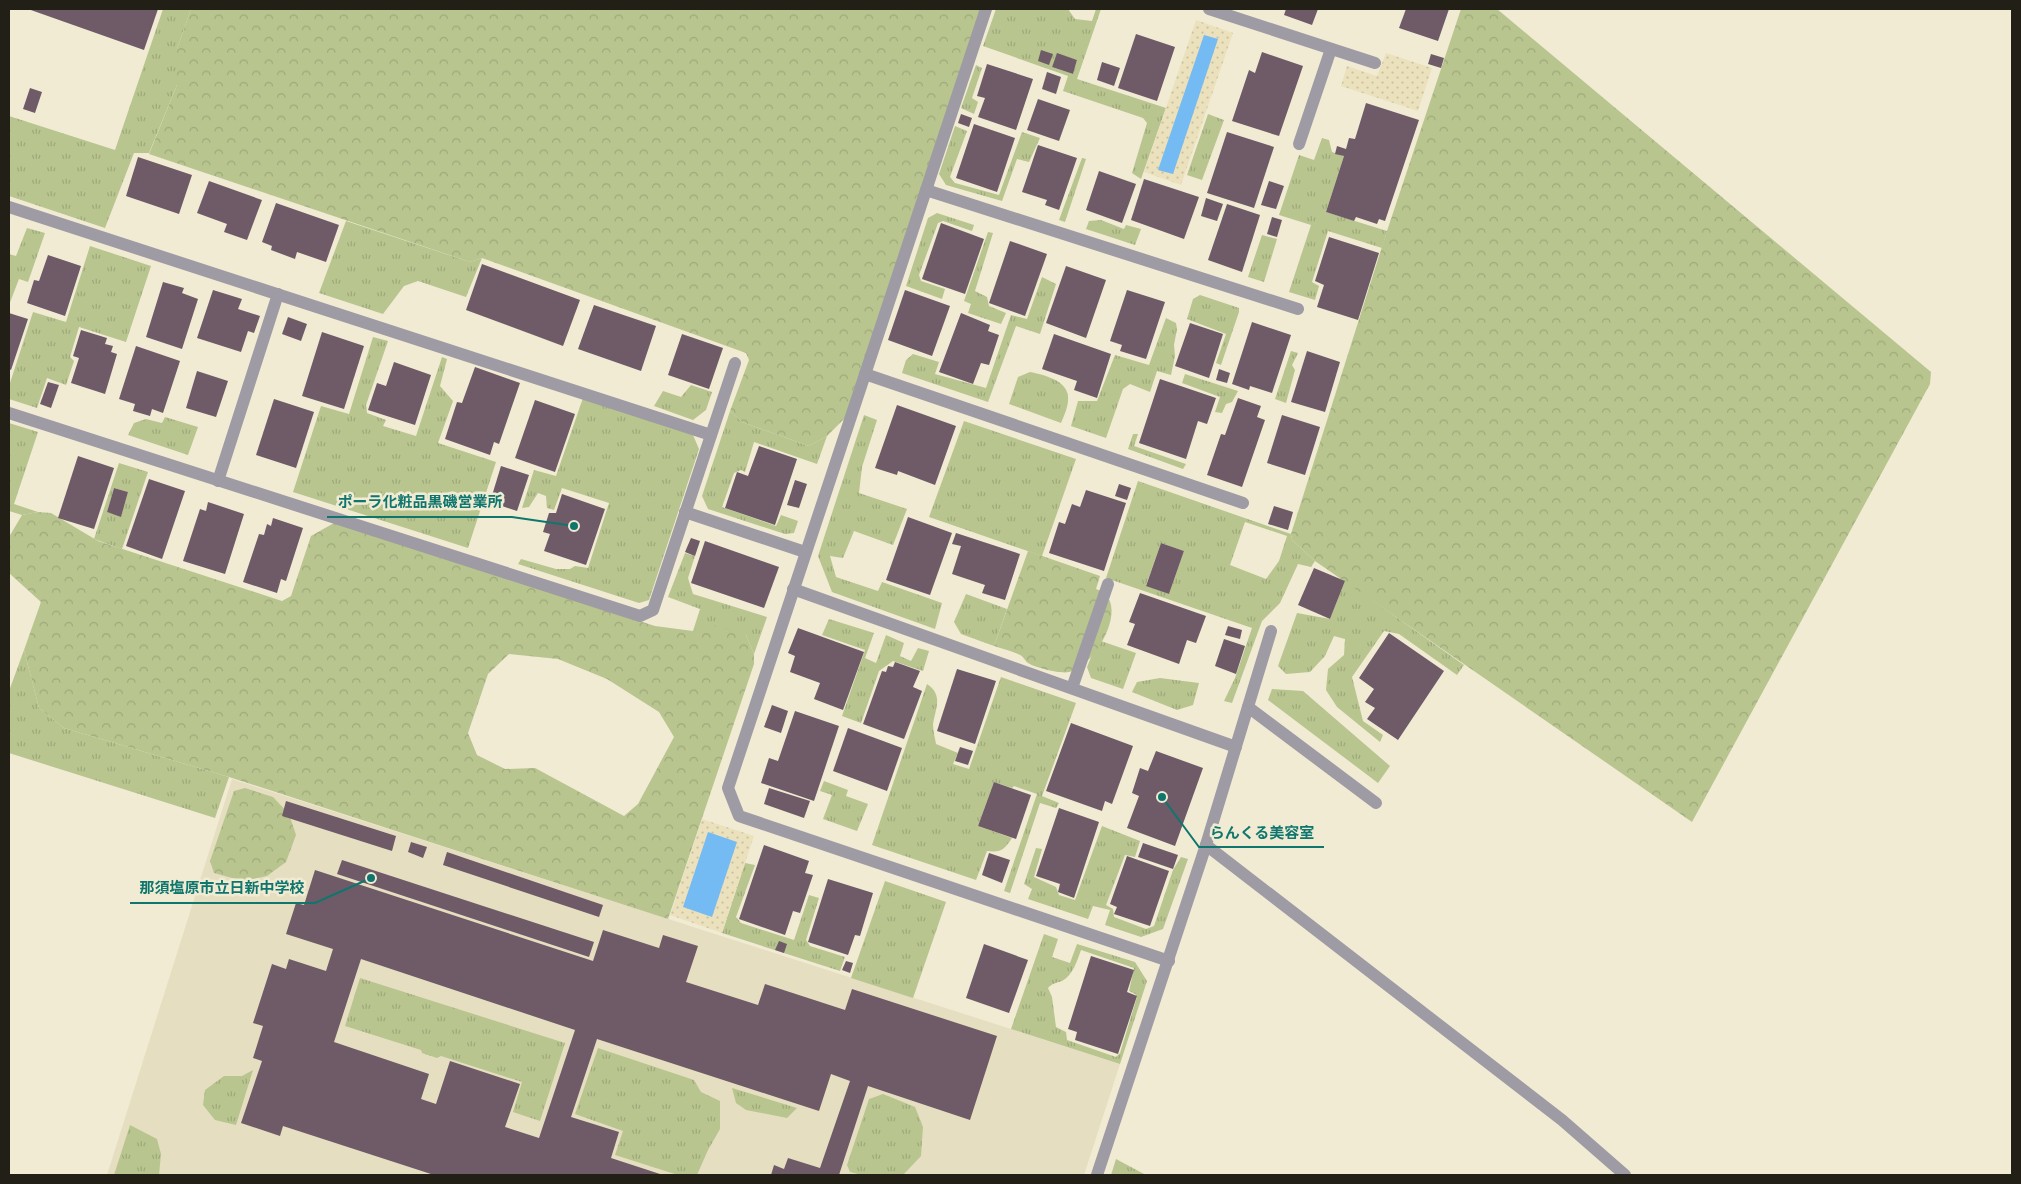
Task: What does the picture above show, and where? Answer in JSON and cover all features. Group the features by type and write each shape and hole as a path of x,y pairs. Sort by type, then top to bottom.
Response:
{"street":[{"path":"986,9 728,788 738,816 1169,961"},
{"path":"1209,9 1375,63"},
{"path":"1299,144 1331,49"},
{"path":"926,190 1298,309"},
{"path":"9,207 710,435"},
{"path":"218,481 278,294"},
{"path":"9,413 640,616 653,610 735,363"},
{"path":"865,374 1243,503"},
{"path":"685,512 805,552"},
{"path":"1072,688 1108,584"},
{"path":"793,589 1236,747"},
{"path":"1097,1175 1169,961 1271,631"},
{"path":"1248,707 1376,803"},
{"path":"1206,845 1562,1120 1626,1175"}],"shaded area":[{"path":"232,779 1120,1064 1084,1175 107,1175"}],"green space":[{"path":"163,9 191,9 177,49 177,85 149,153 134,153 105,228 9,196 9,116 115,150"},
{"path":"191,9 981,9 847,416 827,436 809,446 742,422 730,411 749,360 746,353 482,258 470,262 149,154 177,85 177,49"},
{"path":"996,9 1068,9 1075,19 1092,21 1096,9 1101,9 1077,79 1166,108 1141,179 1132,173 1147,123 1143,118 1063,91 1068,76 983,46","holes":["1057,54 1077,60 1073,74 1052,67"]},
{"path":"1461,9 1497,9 1931,372 1930,384 1692,822 1315,561 1292,540 1291,534 1387,231"},
{"path":"976,65 982,68 972,98 978,102 974,114 961,108"},
{"path":"1208,114 1224,120 1202,180 1187,175"},
{"path":"955,126 967,131 950,177 955,183 999,195 1022,132 1040,138 1029,162 1017,159 1002,201 946,185 939,174"},
{"path":"1322,138 1329,140 1332,152 1344,156 1326,212 1387,231 1382,248 1328,231 1312,282 1319,286 1315,300 1289,292 1311,225 1279,215 1299,155 1314,160"},
{"path":"1082,158 1086,159 1065,222 1059,220"},
{"path":"937,213 974,225 972,231 943,221 938,223 919,275 921,281 945,289 942,299 906,286 928,218"},
{"path":"1101,220 1124,229 1126,225 1141,229 1135,245 1086,229 1089,221"},
{"path":"346,221 470,262 482,258 466,297 418,281 404,286 383,314 319,293"},
{"path":"27,228 45,233 28,282 19,279 9,305 9,254 16,256"},
{"path":"988,232 993,233 975,291 987,297 989,306 1006,313 1001,324 968,313 971,304 964,301"},
{"path":"1262,235 1277,239 1264,282 1248,277"},
{"path":"90,246 151,266 126,342 79,327 70,357 74,361 66,385 47,378 37,408 9,399 9,386 33,312 66,322"},
{"path":"1042,277 1056,284 1040,334 1016,326 988,402 902,373 906,360 913,354 939,362 935,374 986,388 1011,315 1027,319"},
{"path":"1200,295 1239,308 1221,365 1216,363 1226,334 1187,319 1193,299"},
{"path":"1166,318 1176,323 1177,329 1174,345 1175,356 1171,375 1157,371 1150,392 1130,384 1123,389 1106,438 1071,426 1078,401 1097,401 1115,355 1149,365"},
{"path":"373,337 388,341 366,405 367,413 386,420 383,426 416,436 442,357 447,359 440,386 453,401 438,443 496,462 468,548 293,492 321,406 349,414"},
{"path":"1291,351 1298,353 1292,365 1295,370 1286,403 1275,399"},
{"path":"1030,372 1055,380 1065,388 1068,393 1068,403 1061,423 1009,404 1018,377"},
{"path":"1185,374 1238,391 1232,402 1226,404 1222,413 1215,412 1220,397 1182,383"},
{"path":"691,385 712,392 706,410 693,420 654,406 663,391 681,397"},
{"path":"583,398 693,435 699,449 649,600 639,603 518,564 521,559 556,569 570,569 575,566 588,568 609,503 562,488 554,510 547,508 546,496 538,493 529,507 522,508 534,470 556,476"},
{"path":"730,411 742,422 809,446 827,436 817,464 754,442 745,472 741,470 734,473 722,507 776,526 781,515 798,521 794,533 785,534 708,509 702,496"},
{"path":"864,415 877,420 862,467 859,493 907,509 893,545 854,531 843,558 830,556 836,577 878,591 882,582 942,603 935,629 832,592 818,556"},
{"path":"165,417 198,427 188,455 128,435 134,423 146,419 162,423"},
{"path":"964,421 1076,459 1042,556 929,517"},
{"path":"9,423 38,432 14,504 38,512 22,515 9,511"},
{"path":"1133,434 1138,434 1134,446 1186,464 1183,469 1128,449"},
{"path":"119,463 148,472 122,549 94,539","holes":["114,488 128,492 121,516 107,512"]},
{"path":"1138,481 1291,534 1292,540 1315,561 1311,567 1298,564 1280,603 1262,621 1232,703 1224,701 1235,678 1252,628 1106,578","holes":["1245,522 1287,536 1279,561 1266,579 1230,565","1161,543 1184,551 1169,594 1146,585"]},
{"path":"38,512 51,513 98,541 282,601 291,596 311,536 334,523 655,626 693,631 706,623 746,635 754,654 754,664 668,919 229,777 64,728 39,708 24,650 41,602 9,573 9,537 22,515","holes":["509,654 558,659 607,679 659,712 674,737 638,804 624,816 535,768 505,769 477,755 468,733 488,674"]},
{"path":"1028,551 1100,576 1096,589 1107,596 1111,606 1111,619 1099,646 1090,658 1069,672 1037,667 1028,663 1020,655 994,646"},
{"path":"685,553 695,556 688,578 693,594 767,617 754,654 746,635 693,631 700,609 668,597"},
{"path":"1345,581 1464,665 1457,675 1399,634 1384,631 1352,677 1363,721 1383,735 1380,742 1337,707 1326,690 1328,669 1344,655 1345,639 1334,636 1325,656 1310,672 1286,674 1278,666 1297,613 1330,619"},
{"path":"966,594 1007,609 994,646 961,634 954,622"},
{"path":"829,619 874,633 865,658 876,663 886,635 904,643 900,656 911,661 918,648 929,651 923,671 893,661 879,671 861,723 842,716 865,650 822,635"},
{"path":"1098,640 1136,653 1123,689 1091,678 1087,667"},
{"path":"24,650 39,708 64,728 229,777 215,818 9,753 9,691"},
{"path":"1001,677 1076,703 1042,796 1059,803 1056,808 1040,803 1010,893 1004,891 1037,794 1014,786 1012,788 994,782 978,826 1012,838 1002,849 987,851 976,880 872,845 927,684 932,688 937,698 933,724 936,744 958,753 953,764 969,769"},
{"path":"1160,678 1199,683 1193,705 1177,710 1132,692 1137,682"},
{"path":"1272,689 1303,691 1390,766 1378,783 1268,700"},
{"path":"824,781 848,790 846,796 868,804 857,831 823,819 832,795 820,791"},
{"path":"245,788 273,797 289,814 296,835 286,862 267,876 243,881 214,873 210,861 234,791"},
{"path":"1102,826 1140,841 1135,857 1125,855 1106,905 1113,909 1114,917 1146,929 1154,926 1173,870 1181,857 1188,859 1163,929 1141,937 1105,925 1110,910 1093,906 1088,919 1028,899 1032,889 1024,884 1036,848 1042,849 1034,877 1056,887 1059,895 1075,900"},
{"path":"745,863 755,865 736,917 741,923 794,940 809,895 819,898 806,940 810,946 845,957 840,971 722,933"},
{"path":"885,881 946,902 913,998 851,978"},
{"path":"1044,934 1058,939 1052,957 1070,963 1077,944 1135,962 1147,981 1120,1064 1011,1029","holes":["1081,950 1134,968 1129,991 1137,997 1120,1053 1116,1057 1067,1040 1066,1032 1056,1027 1052,997 1048,988 1069,975"]},
{"path":"360,978 565,1043 540,1121 513,1112 522,1082 441,1056 437,1058 422,1053 421,1050 345,1026"},
{"path":"598,1048 694,1080 701,1092 720,1101 720,1129 697,1175 678,1175 615,1155 623,1131 575,1114"},
{"path":"253,1070 236,1125 215,1120 203,1105 205,1090 224,1076 242,1076"},
{"path":"732,1088 797,1108 787,1118 746,1110 736,1103"},
{"path":"883,1094 915,1107 923,1127 921,1156 903,1175 862,1175 850,1172 847,1165 869,1099"},
{"path":"130,1125 157,1139 161,1154 159,1175 114,1175"},
{"path":"1116,1159 1146,1175 1111,1175"}],"sand":[{"path":"1196,20 1233,33 1181,185 1144,172"},
{"path":"1386,53 1432,68 1418,111 1341,86 1347,66 1377,76"},
{"path":"702,819 754,836 722,933 670,915"}],"water":[{"path":"1204,35 1218,39 1173,174 1158,170"},
{"path":"708,832 737,842 712,917 683,907"}],"building":[{"path":"28,9 158,9 144,50"},
{"path":"1286,9 1318,9 1312,25 1284,15"},
{"path":"1406,9 1449,9 1438,41 1399,28"},
{"path":"1136,34 1175,47 1157,101 1118,88"},
{"path":"1041,50 1053,54 1049,65 1038,61"},
{"path":"1262,52 1303,66 1279,136 1232,121 1249,70 1255,73"},
{"path":"1057,53 1077,60 1073,74 1052,67"},
{"path":"1431,54 1444,58 1441,68 1428,64"},
{"path":"1102,62 1120,68 1114,86 1097,80"},
{"path":"987,64 1033,79 1016,130 978,117 985,98 977,96"},
{"path":"1047,72 1061,77 1056,94 1042,89"},
{"path":"30,88 42,92 35,113 23,109"},
{"path":"1038,99 1070,110 1059,141 1027,130"},
{"path":"1366,103 1419,120 1385,221 1379,219 1377,224 1356,217 1354,221 1326,212 1344,156 1335,154 1337,146 1346,149 1349,138 1355,139"},
{"path":"961,114 972,118 969,127 958,123"},
{"path":"974,124 1015,138 997,192 956,178"},
{"path":"1227,132 1274,147 1254,208 1207,193"},
{"path":"1038,145 1077,158 1059,210 1045,205 1047,200 1022,192"},
{"path":"138,157 192,175 179,214 126,196"},
{"path":"1099,171 1136,184 1122,223 1086,210"},
{"path":"1144,179 1199,197 1184,239 1131,220"},
{"path":"209,181 262,200 247,240 224,232 227,224 197,213"},
{"path":"1269,181 1284,186 1276,209 1261,205"},
{"path":"1206,198 1223,204 1217,221 1201,216"},
{"path":"276,203 339,225 326,262 297,252 295,259 271,250 272,246 262,242"},
{"path":"1227,204 1260,215 1242,272 1208,260"},
{"path":"1272,217 1282,220 1277,237 1267,234"},
{"path":"941,223 984,239 965,294 922,279"},
{"path":"1329,237 1379,253 1358,320 1317,307 1324,285 1315,281"},
{"path":"1010,241 1047,254 1025,316 989,303"},
{"path":"48,255 81,266 65,316 27,303 34,280 39,281"},
{"path":"482,264 580,300 563,346 466,310"},
{"path":"1066,266 1106,280 1086,338 1046,323"},
{"path":"163,282 184,288 182,293 198,299 182,349 146,337"},
{"path":"213,290 242,299 238,309 260,316 254,333 248,331 241,352 197,338"},
{"path":"905,290 950,306 932,356 888,340"},
{"path":"1127,290 1165,302 1146,359 1120,351 1122,345 1110,341"},
{"path":"594,305 656,326 641,371 578,349"},
{"path":"9,313 28,319 11,370 9,369"},
{"path":"961,313 990,325 988,331 999,335 989,365 981,363 973,384 939,372"},
{"path":"288,317 307,324 301,341 282,334"},
{"path":"1252,322 1291,335 1272,393 1250,386 1249,390 1232,384"},
{"path":"1190,323 1223,334 1209,378 1175,366"},
{"path":"81,330 107,338 105,344 113,346 111,352 117,354 105,394 71,383 79,358 73,356"},
{"path":"322,332 364,346 344,409 302,396"},
{"path":"682,334 723,348 709,389 668,375"},
{"path":"1054,334 1111,354 1097,398 1074,390 1077,381 1042,369"},
{"path":"136,346 180,361 163,413 152,409 150,416 133,411 135,404 119,399"},
{"path":"1307,351 1340,362 1325,412 1291,402"},
{"path":"394,362 431,375 415,425 368,410 377,383 386,386"},
{"path":"475,367 520,383 499,444 494,442 490,455 445,439 457,402 462,403"},
{"path":"1219,369 1230,373 1227,383 1216,380"},
{"path":"197,371 228,381 216,417 186,408"},
{"path":"1160,379 1216,398 1207,424 1198,421 1186,459 1139,443"},
{"path":"48,382 59,385 51,408 40,404"},
{"path":"1238,398 1261,406 1257,417 1265,420 1242,487 1207,475 1221,434 1225,435"},
{"path":"274,399 314,412 296,468 256,455"},
{"path":"535,400 575,414 555,472 515,458"},
{"path":"897,405 956,426 935,485 898,471 897,475 875,468"},
{"path":"1282,415 1320,427 1305,475 1267,463"},
{"path":"759,446 797,459 775,525 725,508 737,472 748,476"},
{"path":"78,456 114,468 94,529 58,518"},
{"path":"501,466 529,475 517,511 490,502"},
{"path":"149,479 185,491 162,559 126,546"},
{"path":"795,480 807,484 799,508 787,505"},
{"path":"1119,484 1131,488 1127,500 1115,496"},
{"path":"114,488 128,492 121,517 107,512"},
{"path":"1086,490 1126,503 1104,571 1049,553 1059,522 1065,524 1072,504 1080,507"},
{"path":"562,494 605,509 586,565 544,551 550,534 543,532 549,513 556,513"},
{"path":"208,502 244,514 225,574 183,561 200,509 206,511"},
{"path":"1274,506 1293,512 1288,530 1268,524"},
{"path":"908,517 952,533 930,595 886,580"},
{"path":"273,518 303,528 286,581 281,579 277,593 243,582 259,534 264,535 267,524 271,526"},
{"path":"956,533 1020,554 1005,600 982,593 985,585 952,574 961,546 952,544"},
{"path":"691,538 700,541 695,556 685,552"},
{"path":"705,541 779,567 764,608 691,583"},
{"path":"1161,543 1184,551 1169,594 1146,586"},
{"path":"1314,568 1345,581 1330,619 1298,605"},
{"path":"1140,593 1206,616 1196,643 1187,640 1179,664 1127,645 1135,624 1129,622"},
{"path":"1228,626 1242,630 1240,639 1225,635"},
{"path":"798,628 864,652 843,710 814,699 820,683 790,672 795,656 788,653"},
{"path":"1389,633 1444,671 1398,740 1367,719 1375,708 1365,702 1374,689 1359,678"},
{"path":"1224,639 1245,646 1236,674 1215,666"},
{"path":"895,662 920,671 913,687 922,691 904,739 863,724 882,671 886,672 888,666 893,667"},
{"path":"957,669 996,681 975,744 937,731"},
{"path":"772,705 788,711 781,733 764,727"},
{"path":"795,711 839,726 814,801 761,783 769,758 778,761"},
{"path":"1071,723 1133,746 1112,804 1105,801 1102,811 1046,791"},
{"path":"848,728 902,748 887,791 833,771"},
{"path":"960,747 973,751 968,765 955,761"},
{"path":"1156,751 1203,768 1175,846 1127,828 1139,796 1132,793 1140,768 1148,771"},
{"path":"994,782 1031,795 1016,839 978,826"},
{"path":"769,788 810,801 804,818 764,804"},
{"path":"286,801 396,836 392,851 282,816"},
{"path":"1059,808 1099,822 1074,898 1058,892 1060,884 1036,876"},
{"path":"411,842 427,847 423,858 408,852"},
{"path":"1143,843 1178,855 1173,869 1138,857"},
{"path":"764,845 809,861 805,873 813,875 800,913 793,911 785,935 739,919"},
{"path":"447,852 603,905 599,917 443,865"},
{"path":"989,853 1010,860 1002,883 982,875"},
{"path":"1127,856 1169,871 1150,926 1114,914 1117,907 1110,904"},
{"path":"342,860 594,942 589,957 337,874"},
{"path":"315,870 593,961 603,930 659,948 663,935 698,946 686,982 758,1005 765,984 845,1010 852,989 997,1036 970,1120 868,1086 839,1175 771,1175 774,1165 784,1169 788,1158 820,1168 850,1081 831,1074 819,1111 597,1039 571,1117 619,1132 611,1158 663,1175 434,1175 283,1126 280,1136 241,1123 262,1061 253,1058 263,1026 253,1023 272,964 286,969 289,959 326,971 333,949 286,934 296,903 304,905","holes":["361,959 575,1030 539,1138 505,1127 520,1084 450,1061 436,1104 421,1099 429,1074 334,1042"]},
{"path":"828,879 873,893 860,936 855,935 848,955 808,942"},
{"path":"779,941 787,944 784,953 775,950"},
{"path":"984,944 1028,960 1009,1013 966,998"},
{"path":"1091,956 1134,970 1127,992 1137,996 1118,1054 1075,1040 1077,1032 1068,1029"},
{"path":"846,961 853,963 850,973 842,970"}],"place":[{"name":"ポーラ化粧品黒磯営業所","path":"574,526"},
{"name":"らんくる美容室","path":"1162,797"},
{"name":"那須塩原市立日新中学校","path":"371,878"}]}
